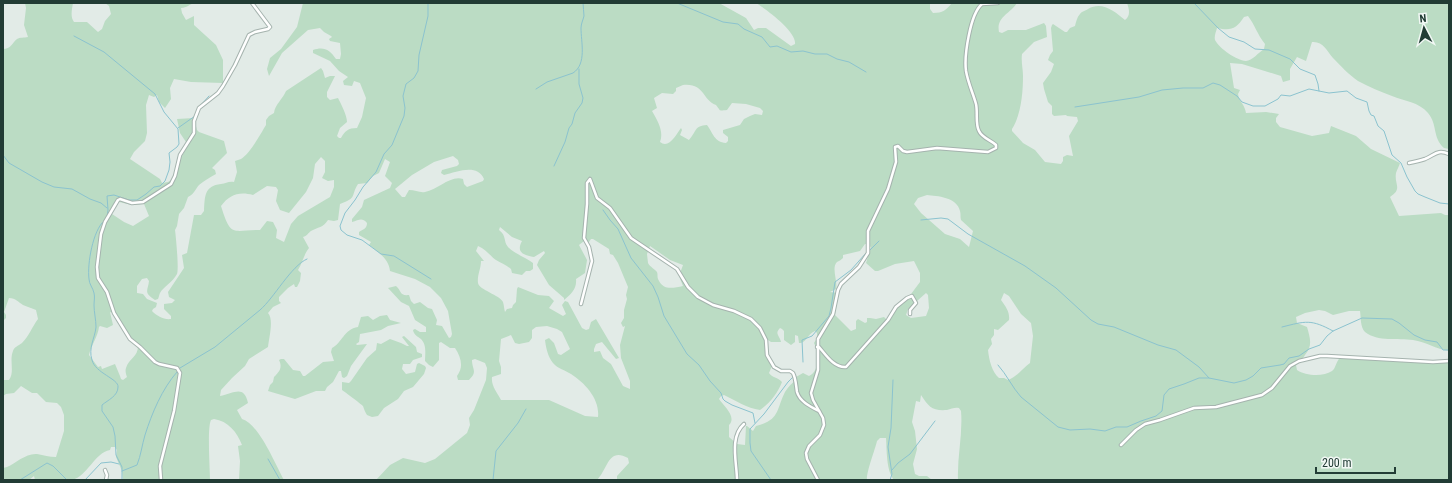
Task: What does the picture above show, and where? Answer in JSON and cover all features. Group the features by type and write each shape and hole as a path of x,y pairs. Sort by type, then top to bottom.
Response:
{"street":[{"path":"161,480 160,466 173,417 180,373 177,368 155,362 130,339 114,313 107,292 98,278 97,271 99,246 105,222 118,200 120,199 132,203 143,202 168,187 173,182 180,154 194,133 194,121 199,108 218,93 223,86 250,35 270,27 252,3"},
{"path":"818,480 807,459 806,453 807,449 820,435 824,427 824,421 811,393 818,370 817,347 821,332 833,314 838,290 841,284 859,267 868,253 868,231 888,189 896,162 895,147 898,146 903,151 907,152 937,148 988,152 996,148 996,145 980,133 977,127 976,103 970,89 966,65 969,30 978,9 982,4 998,3"},
{"path":"1408,163 1427,158 1438,152 1449,154"},
{"path":"581,304 592,261 589,246 584,238 586,228 587,183 590,179 597,198 610,208 631,238 677,269 688,287 695,294 713,305 744,315 756,324 766,340 767,355 774,367 793,373 800,398 803,402 820,412"},
{"path":"817,347 819,347 836,365 846,367 888,320 896,307 912,296 916,303 910,310 910,314"},
{"path":"1121,445 1136,430 1145,424 1194,408 1216,407 1262,395 1272,388 1290,366 1310,358 1327,356 1433,362 1449,361"},
{"path":"737,480 736,433 744,424"},
{"path":"105,470 107,475 106,480"}],"green space":[{"path":"25,3 73,3 72,15 74,22 87,22 98,32 102,29 105,21 111,14 109,6 105,3 195,3 181,8 182,13 186,20 194,16 194,25 216,45 223,60 223,83 191,82 174,79 170,88 171,99 165,108 159,102 157,95 154,97 149,95 146,105 147,133 145,141 134,152 130,159 160,179 162,183 168,182 175,178 178,164 187,146 180,133 177,119 194,118 197,130 199,132 224,141 227,153 212,168 215,170 216,174 199,185 193,194 188,197 184,208 179,214 175,230 178,266 177,274 161,291 158,299 155,300 147,291 149,281 147,278 142,279 137,286 137,293 143,294 147,299 157,303 156,307 152,311 161,317 171,319 171,316 164,309 164,304 172,303 175,300 169,297 168,292 184,268 182,255 187,253 194,215 201,215 204,211 205,196 208,189 215,185 234,182 237,172 235,161 241,159 252,148 266,125 266,120 274,113 286,91 321,68 325,78 335,76 327,92 327,97 330,100 338,98 346,116 347,122 340,128 337,136 341,138 347,130 357,128 362,117 366,98 360,83 354,81 352,86 344,85 343,81 348,77 339,71 330,61 313,53 313,50 320,48 329,51 336,59 340,59 340,43 330,41 329,39 332,37 320,28 308,30 282,53 269,76 267,69 270,58 281,49 297,27 303,3 719,3 746,18 754,30 758,28 766,28 791,46 795,44 791,33 780,21 756,3 930,3 930,9 933,13 944,11 952,3 978,3 979,7 984,3 1017,3 1002,19 999,32 1002,33 1008,30 1026,30 1044,23 1046,26 1047,37 1034,42 1022,54 1022,97 1018,117 1012,131 1023,143 1035,150 1045,162 1061,164 1063,157 1067,155 1073,156 1069,136 1078,121 1077,117 1066,115 1054,116 1052,114 1052,106 1048,102 1044,89 1043,83 1051,72 1054,64 1048,60 1053,51 1051,28 1053,24 1067,32 1070,28 1075,26 1077,18 1081,13 1093,7 1098,6 1108,8 1125,20 1129,14 1127,3 1449,3 1449,149 1444,148 1440,144 1431,117 1424,109 1416,104 1384,93 1358,81 1351,76 1319,43 1312,42 1306,61 1297,57 1290,69 1290,80 1283,82 1281,76 1242,64 1230,63 1234,88 1240,90 1238,94 1246,113 1266,112 1279,114 1276,118 1276,122 1280,127 1312,136 1329,133 1331,126 1356,136 1371,149 1400,163 1396,173 1397,189 1390,197 1399,216 1441,213 1449,215 1449,351 1413,340 1382,338 1370,335 1365,332 1362,327 1360,311 1349,311 1333,315 1319,310 1305,313 1296,317 1297,323 1307,327 1310,345 1308,351 1296,365 1297,370 1305,374 1314,375 1332,371 1340,358 1449,362 1449,480 958,480 961,411 959,408 947,410 934,409 926,403 921,395 920,402 916,401 912,422 915,431 917,449 913,464 915,474 919,476 927,476 932,480 894,480 891,476 888,465 886,438 880,438 877,441 869,467 867,480 617,480 617,476 629,463 628,458 621,455 616,455 612,457 597,480 376,480 390,465 403,458 425,463 435,459 467,433 470,425 469,418 474,410 486,380 487,368 485,363 475,359 472,360 474,372 472,377 469,380 458,380 457,376 461,366 459,355 455,348 450,348 441,342 439,343 439,360 433,367 425,361 423,341 415,334 413,330 415,329 420,332 426,332 426,327 415,320 409,306 401,302 388,288 396,286 402,294 409,295 414,304 420,302 432,309 437,320 436,325 442,326 449,338 452,334 448,311 441,298 430,287 415,279 390,271 388,263 385,259 369,245 371,242 359,235 359,232 366,228 367,223 362,220 352,222 352,219 362,207 364,200 390,188 392,183 385,176 390,162 385,159 379,173 373,176 367,183 358,184 353,196 346,202 340,204 338,220 328,220 322,226 303,237 309,248 298,270 301,273 300,281 297,287 295,287 294,284 279,297 279,301 281,303 273,307 268,313 271,324 268,347 249,359 245,366 221,390 220,396 237,392 244,394 248,403 237,410 242,419 248,422 260,436 284,480 239,480 240,461 238,446 242,445 228,425 214,419 211,420 209,431 210,480 123,480 122,471 116,457 117,450 115,447 111,447 110,450 100,455 78,478 69,481 35,480 34,476 29,480 3,480 3,468 29,455 37,454 56,457 64,431 64,415 61,407 57,403 46,402 37,393 32,393 21,386 14,393 3,396 3,380 9,380 11,377 12,355 14,350 29,334 38,319 36,310 23,305 15,299 9,298 4,312 6,318 3,321 3,49 10,47 18,38 28,37 24,25 26,8","holes":["1248,16 1265,44 1264,49 1248,61 1238,59 1229,54 1215,40 1217,28 1230,29 1236,27 1244,17","683,85 690,85 699,89 711,103 716,105 721,110 727,110 732,103 746,104 760,108 763,111 762,115 755,114 744,119 740,125 723,130 723,133 728,137 728,141 726,143 716,139 707,125 700,126 689,140 680,135 682,130 681,128 672,140 666,144 663,144 660,142 661,130 652,111 657,108 654,98 662,93 673,94 676,91 676,88","453,156 458,160 459,164 457,166 442,170 441,173 444,175 472,170 477,171 484,179 483,181 467,187 464,184 463,179 453,179 430,191 421,192 409,190 405,197 402,197 395,189 412,175 434,162","321,157 325,161 325,172 322,178 328,181 334,180 334,187 330,197 298,216 291,224 284,242 276,238 277,230 273,222 267,221 260,230 238,231 230,228 221,206 227,199 235,195 243,193 253,195 267,186 276,187 278,190 276,201 280,210 289,213 306,192 313,178 315,164","927,195 951,200 958,206 961,220 973,231 969,247 960,239 945,234 921,213 914,204 918,198","119,202 132,205 144,204 149,216 133,226 112,214 111,211 116,203","500,227 512,237 522,241 520,250 524,254 534,257 544,251 545,253 537,265 549,285 564,298 564,300 574,288 576,279 585,273 587,260 579,245 584,241 589,242 593,239 609,249 610,254 613,255 618,263 628,287 624,318 621,323 623,327 625,326 620,345 621,358 630,381 630,389 623,386 611,364 603,358 600,351 594,352 596,344 602,342 616,359 619,358 596,319 591,322 589,329 586,330 582,328 568,302 565,301 562,305 566,314 563,316 549,308 554,301 549,296 538,295 518,287 516,302 512,308 507,309 505,312 501,299 479,286 478,280 481,261 484,261 476,251 478,246 511,269 512,273 522,275 526,271 533,269 533,263 508,247 503,234 499,230","866,244 871,247 866,263 875,271 895,264 914,261 920,273 920,282 911,294 895,308 887,320 884,317 876,319 867,318 867,322 865,323 858,319 856,321 856,329 851,331 835,315 838,293 830,292 836,289 835,265 843,258 843,255 860,251","650,246 670,260 683,265 679,276 683,286 669,288 665,287 660,283 657,272 649,264 647,254","926,293 928,295 929,308 926,316 911,318 906,315 908,309","1004,293 1009,296 1021,314 1031,323 1033,336 1030,363 1017,375 1008,380 999,378 994,372 990,362 988,350 992,344 991,339 994,335 994,329 998,330 1009,320 1008,312 1001,300","110,312 113,313 128,335 138,344 137,352 127,365 127,377 123,380 121,379 115,364 102,369 101,366 98,367 89,355 100,326 107,328 113,325","547,326 562,332 570,349 561,355 558,354 554,343 549,338 545,340 551,361 559,368 576,378 586,387 597,404 598,417 585,416 549,400 501,400 493,386 492,380 492,377 501,374 499,361 501,339 511,335 515,343 519,344 529,342 532,338 532,330 536,327","780,328 782,329 784,331 784,340 791,345 795,342 795,335 798,336 799,343 801,343 815,331 817,333 817,338 814,343 818,356 817,366 813,374 809,376 803,373 796,377 796,380 785,392 776,414 769,421 756,426 753,431 746,426 745,445 737,444 729,437 729,425 732,419 731,415 719,399 724,395 746,406 760,410 770,401 776,394 782,382 769,373 772,366 765,356 765,338 771,342 781,342 777,333"]},
{"path":"387,315 390,320 401,323 388,326 381,330 360,334 359,342 356,344 367,344 351,366 347,376 344,378 342,377 341,371 339,371 333,382 325,391 316,391 295,399 268,391 274,377 280,370 281,365 279,360 284,359 293,370 300,371 303,376 305,376 323,362 334,361 331,352 332,348 349,330 358,327 361,317 368,316 373,320 380,316"},
{"path":"404,336 416,347 417,352 422,354 422,357 413,360 410,364 403,364 402,369 406,374 415,372 417,364 419,363 426,368 424,374 413,387 404,391 398,399 384,408 378,416 372,417 367,415 363,406 342,390 342,382 349,383 351,381 367,358 376,350 377,343 381,344 390,339 409,346 402,337"}],"waterway":[{"path":"428,3 428,16 419,55 418,71 414,78 406,84 403,96 405,108 404,116 392,145 384,154 376,172 363,187 345,213 340,226 341,230 347,235 362,240 381,254 394,256 431,279"},
{"path":"536,89 547,82 573,73 580,64 582,58 581,26 584,16 583,3"},
{"path":"677,3 723,22 738,24 744,29 762,37 770,47 777,46 791,52 803,51 815,54 827,54 837,59 849,62 866,72"},
{"path":"1194,3 1218,28 1229,37 1244,42 1255,49 1269,50 1290,59 1300,69 1315,75 1319,91"},
{"path":"74,36 104,52 155,94 164,112 178,129 179,144 169,153 169,170 165,181 160,186 154,187 137,200 129,200 114,195 107,196 107,217"},
{"path":"554,166 565,142 575,113 582,103 583,98 579,84 579,69"},
{"path":"1075,107 1139,97 1162,90 1203,88 1213,83 1220,85 1237,96 1242,102 1253,106 1265,106 1278,99 1281,95 1290,96 1309,89 1329,93 1347,91 1356,98 1367,102 1371,115 1374,116 1378,126 1384,131 1392,155 1401,163 1415,191 1418,194 1440,203 1449,204"},
{"path":"200,106 209,96"},
{"path":"178,128 195,116"},
{"path":"3,155 9,163 42,182 54,187 72,189 101,203 107,208"},
{"path":"603,210 618,229 631,258 653,286 664,316 687,354 699,365 710,381 721,393 723,399 732,405 753,413 755,423"},
{"path":"921,220 941,218 948,219 968,234 1025,266 1056,288 1091,320 1098,324 1114,327 1158,345 1176,350 1199,367 1209,378"},
{"path":"104,221 100,225 94,239 89,265 89,281 94,294 96,327 91,347 91,356 97,369 115,381 118,387 118,390 112,398 102,405 102,411 113,427 116,455 122,467 122,480"},
{"path":"870,250 879,241"},
{"path":"803,362 802,340 812,336 829,316 835,282 851,270 866,253"},
{"path":"180,368 215,347 260,310 295,268 307,259"},
{"path":"998,365 1021,397 1058,427 1070,430 1090,429 1105,431 1116,427 1127,427 1156,416 1162,411 1164,395 1169,389 1199,378 1209,378 1234,383 1246,380 1253,376 1261,368 1284,364 1289,358 1299,356 1309,349 1320,345 1333,331 1362,318 1392,319 1414,335 1425,340 1437,342 1443,350 1449,350"},
{"path":"1282,327 1308,322 1319,324 1333,331"},
{"path":"122,471 137,465 145,435 154,410 162,394 177,372"},
{"path":"771,480 751,451 750,429 764,414 793,377"},
{"path":"890,480 892,474 888,447 891,428 893,380"},
{"path":"493,480 496,451 518,423 526,409"},
{"path":"892,470 898,463 910,454 935,421"},
{"path":"268,459 280,480"},
{"path":"85,480 101,463 111,462 119,464"},
{"path":"20,480 47,463 53,466 67,480"}]}
